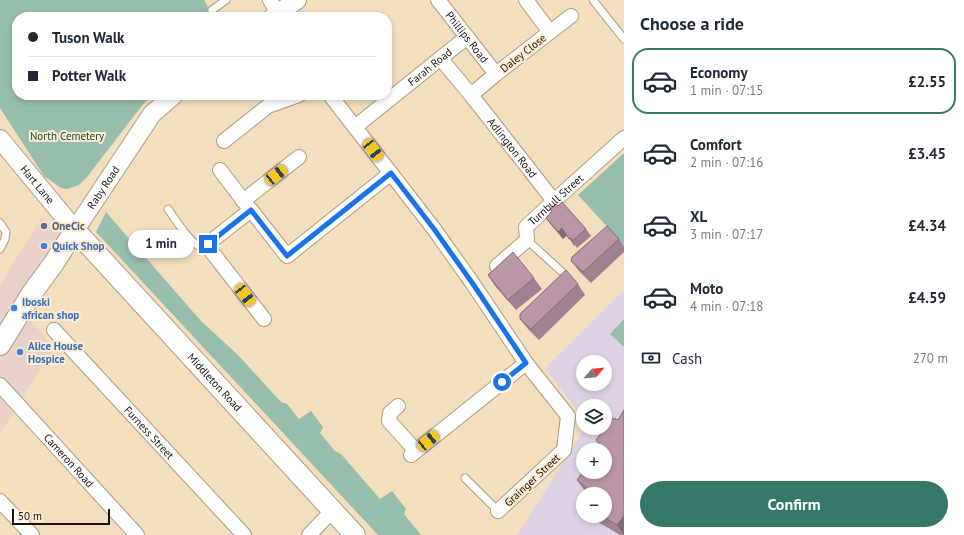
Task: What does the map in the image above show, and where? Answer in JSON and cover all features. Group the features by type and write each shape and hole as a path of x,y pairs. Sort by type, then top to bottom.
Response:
{"main road":[{"name":"Raby Road","path":"0,345 32,293 54,263 75,230"},
{"name":"Middleton Road","path":"75,230 355,535"}],"street":[{"path":"274,10 297,0"},
{"name":"Phillips Road","path":"438,0 496,74"},
{"name":"Daley Close","path":"526,0 550,32"},
{"name":"Daley Close","path":"496,74 571,16"},
{"name":"Farah Road","path":"392,97 468,37"},
{"name":"Adlington Road","path":"441,58 554,200"},
{"path":"471,95 496,74"},
{"name":"Raby Road","path":"75,230 152,114 168,100"},
{"path":"224,142 268,106 285,100"},
{"name":"Grainger Street","path":"334,100 434,229 526,363 568,416 564,450 498,511"},
{"name":"Farah Road","path":"355,127 389,100"},
{"name":"Turnbull Street","path":"497,266 527,240 526,227 624,138"},
{"name":"Hart Lane","path":"0,139 75,230"},
{"path":"264,319 208,248 208,244 247,205 299,157"},
{"path":"220,170 287,256 391,173"},
{"name":"Furness Street","path":"54,330 244,535"},
{"path":"398,406 390,413 389,421 413,453 526,363"},
{"name":"Cameron Road","path":"0,385 137,535"},
{"path":"0,501 32,535"},
{"path":"309,535 332,511"}],"lane":[{"path":"212,10 226,0"},
{"path":"593,0 624,39"},
{"path":"168,209 185,233 196,245 202,248 208,248"},
{"path":"0,224 6,232 5,239 0,249"},
{"path":"527,240 561,271"},
{"path":"465,478 498,511"}],"shaded area":[{"path":"42,218 64,237 20,308 54,348 0,433 0,285"},
{"path":"624,290 624,535 517,535 581,435 612,435 612,399 576,399 576,409 545,368"}],"green space":[{"name":"North Cemetery","path":"0,0 204,0 211,12 12,12 12,100 147,100 87,177 79,185 67,189 61,188 44,176 0,108"},
{"path":"624,153 624,245 578,195"},
{"path":"106,212 201,321 238,355 281,402 287,404 299,419 311,411 323,427 320,433 335,451 341,454 380,499 392,491 406,509 404,514 421,535 378,535 96,232"},
{"path":"624,319 624,347 610,334"}],"building":[{"path":"562,202 586,229 572,241 562,228 558,232 546,218 552,211 550,209 556,204 558,206"},
{"path":"607,226 619,239 583,272 571,261 572,257"},
{"path":"513,252 534,278 508,300 488,275"},
{"path":"566,270 578,284 531,329 520,319 520,314"},
{"path":"624,410 624,516 617,525 612,522 612,487 586,487 577,480 612,479 612,443 599,443 596,440 600,435 612,435 612,419 613,418 618,420"}],"place":[{"name":"OneCic","path":"44,226"},
{"name":"Quick Shop","path":"44,246"},
{"name":"Iboski african shop","path":"14,308"},
{"name":"Alice House Hospice","path":"20,352"}],"route":[{"path":"208,244 251,210 287,256 391,173 434,229 526,363 502,382"}]}
